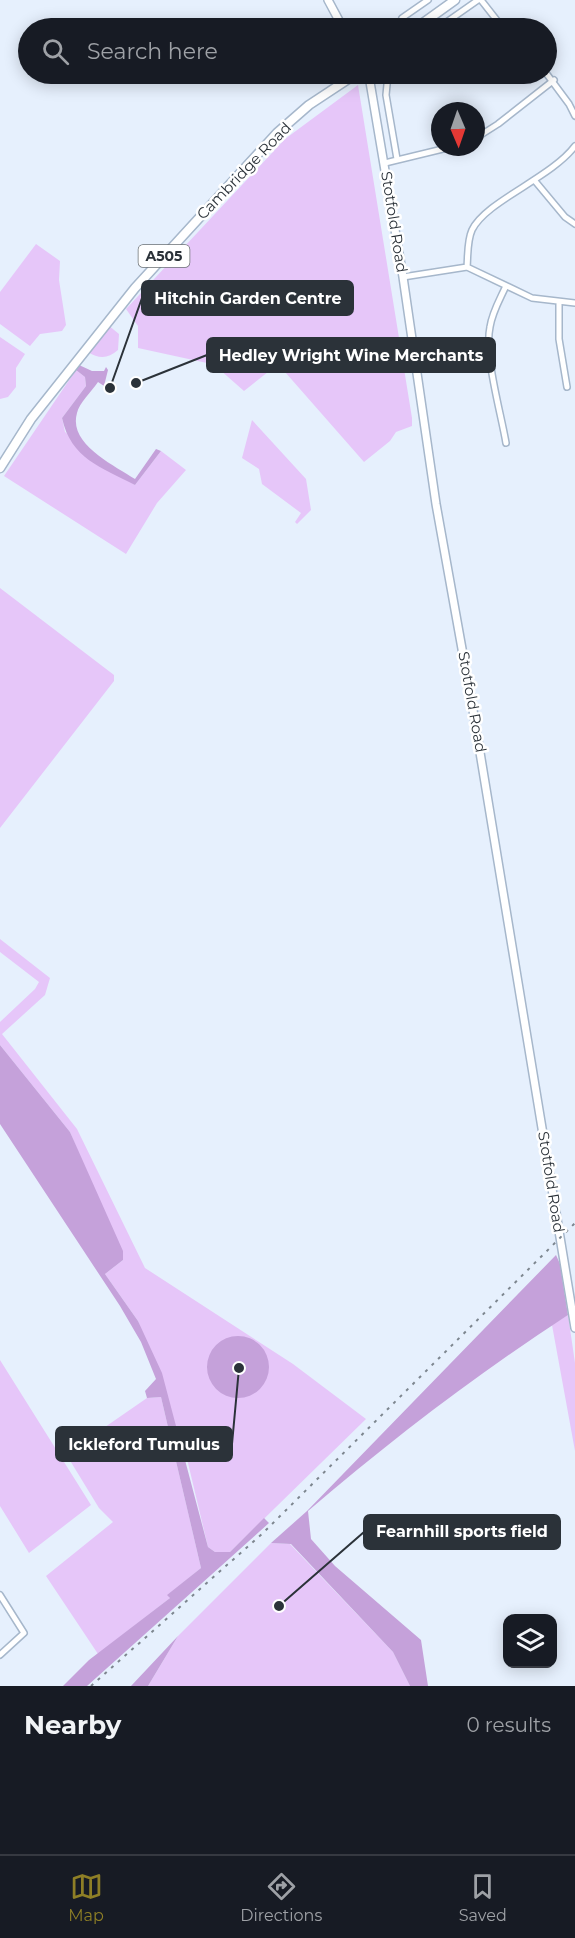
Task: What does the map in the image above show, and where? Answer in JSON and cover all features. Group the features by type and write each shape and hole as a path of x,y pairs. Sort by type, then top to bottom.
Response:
{"main road":[{"path":"430,18 455,0"},
{"name":"Cambridge Road","path":"0,468 9,451 108,318 277,133 309,105 342,84"}],"street":[{"path":"328,0 338,18"},
{"path":"402,18 428,0"},
{"path":"453,18 480,0 495,18"},
{"path":"415,9 422,18"},
{"name":"Stotfold Road","path":"373,84 436,504 473,710 575,1328"},
{"path":"387,84 386,95 397,159"},
{"path":"485,131 549,84"},
{"path":"556,84 575,116"},
{"path":"467,267 471,231 484,215 567,157 575,146"},
{"path":"385,163 431,151"},
{"path":"535,181 565,217 575,224"},
{"path":"403,277 467,267 506,288 532,298 559,303 575,303"},
{"path":"506,288 494,311 489,329 489,346 506,443"},
{"path":"559,303 559,339 567,387"},
{"path":"0,1595 24,1633 0,1655"}],"shaded area":[{"path":"358,85 412,418 412,426 396,432 390,441 364,462 278,364 244,391 219,369 207,363 138,348 138,326 126,309 285,139"},
{"path":"36,244 60,261 59,280 66,325 62,331 40,334 30,346 0,324 0,292"},
{"path":"108,325 119,334 118,350 103,357 88,352"},
{"path":"0,337 25,354 16,368 16,387 8,397 0,399"},
{"path":"79,365 92,371 104,371 106,367 108,370 104,386 98,382 78,409 76,424 86,444 105,460 135,479 156,449 161,451 135,485 89,460 72,443 66,432 62,418 86,386 85,377 76,370"},
{"path":"76,370 85,377 86,386 62,418 65,432 135,485 161,451 186,470 157,503 126,554 4,476"},
{"path":"252,420 306,479 311,510 297,524 295,522 301,513 262,484 259,469 242,458"},
{"path":"0,588 114,675 114,681 0,828"},
{"path":"0,939 50,978 45,995 2,1034 77,1129 145,1268 293,1364 366,1419 230,1552 215,1552 208,1547 188,1463 138,1321 105,1274 123,1260 70,1132 0,1045 0,1022 35,989 39,982 0,952"},
{"path":"0,1045 70,1132 123,1251 123,1260 105,1274 138,1321 162,1373 208,1547 215,1552 230,1552 264,1518 269,1523 87,1686 63,1686 89,1660 170,1598 167,1595 201,1568 161,1397 147,1398 145,1391 156,1379 141,1342 120,1306 0,1124"},
{"path":"556,1255 560,1264 568,1315 435,1408 308,1511 311,1539 335,1566 421,1640 428,1686 410,1686 393,1652 291,1544 271,1543 307,1511"},
{"path":"568,1315 575,1363 575,1451 552,1325"},
{"path":"232,1336 244,1336 260,1345 267,1355 269,1367 267,1379 260,1389 244,1398 232,1398 221,1393 212,1384 207,1373 207,1361 212,1350 221,1341"},
{"path":"0,1360 91,1505 29,1553 0,1506"},
{"path":"161,1397 201,1568 168,1595 170,1598 98,1654 46,1576 113,1522 99,1508 66,1454 147,1398"},
{"path":"271,1543 290,1544 393,1652 410,1686 148,1686 178,1636"},
{"path":"178,1636 148,1686 131,1686"}],"railway":[{"path":"91,1686 263,1533 575,1223"}],"place":[{"name":"Hedley Wright Wine Merchants","path":"136,383"},
{"name":"Hitchin Garden Centre","path":"110,388"},
{"name":"Ickleford Tumulus","path":"239,1368"},
{"name":"Fearnhill sports field","path":"279,1606"}]}
